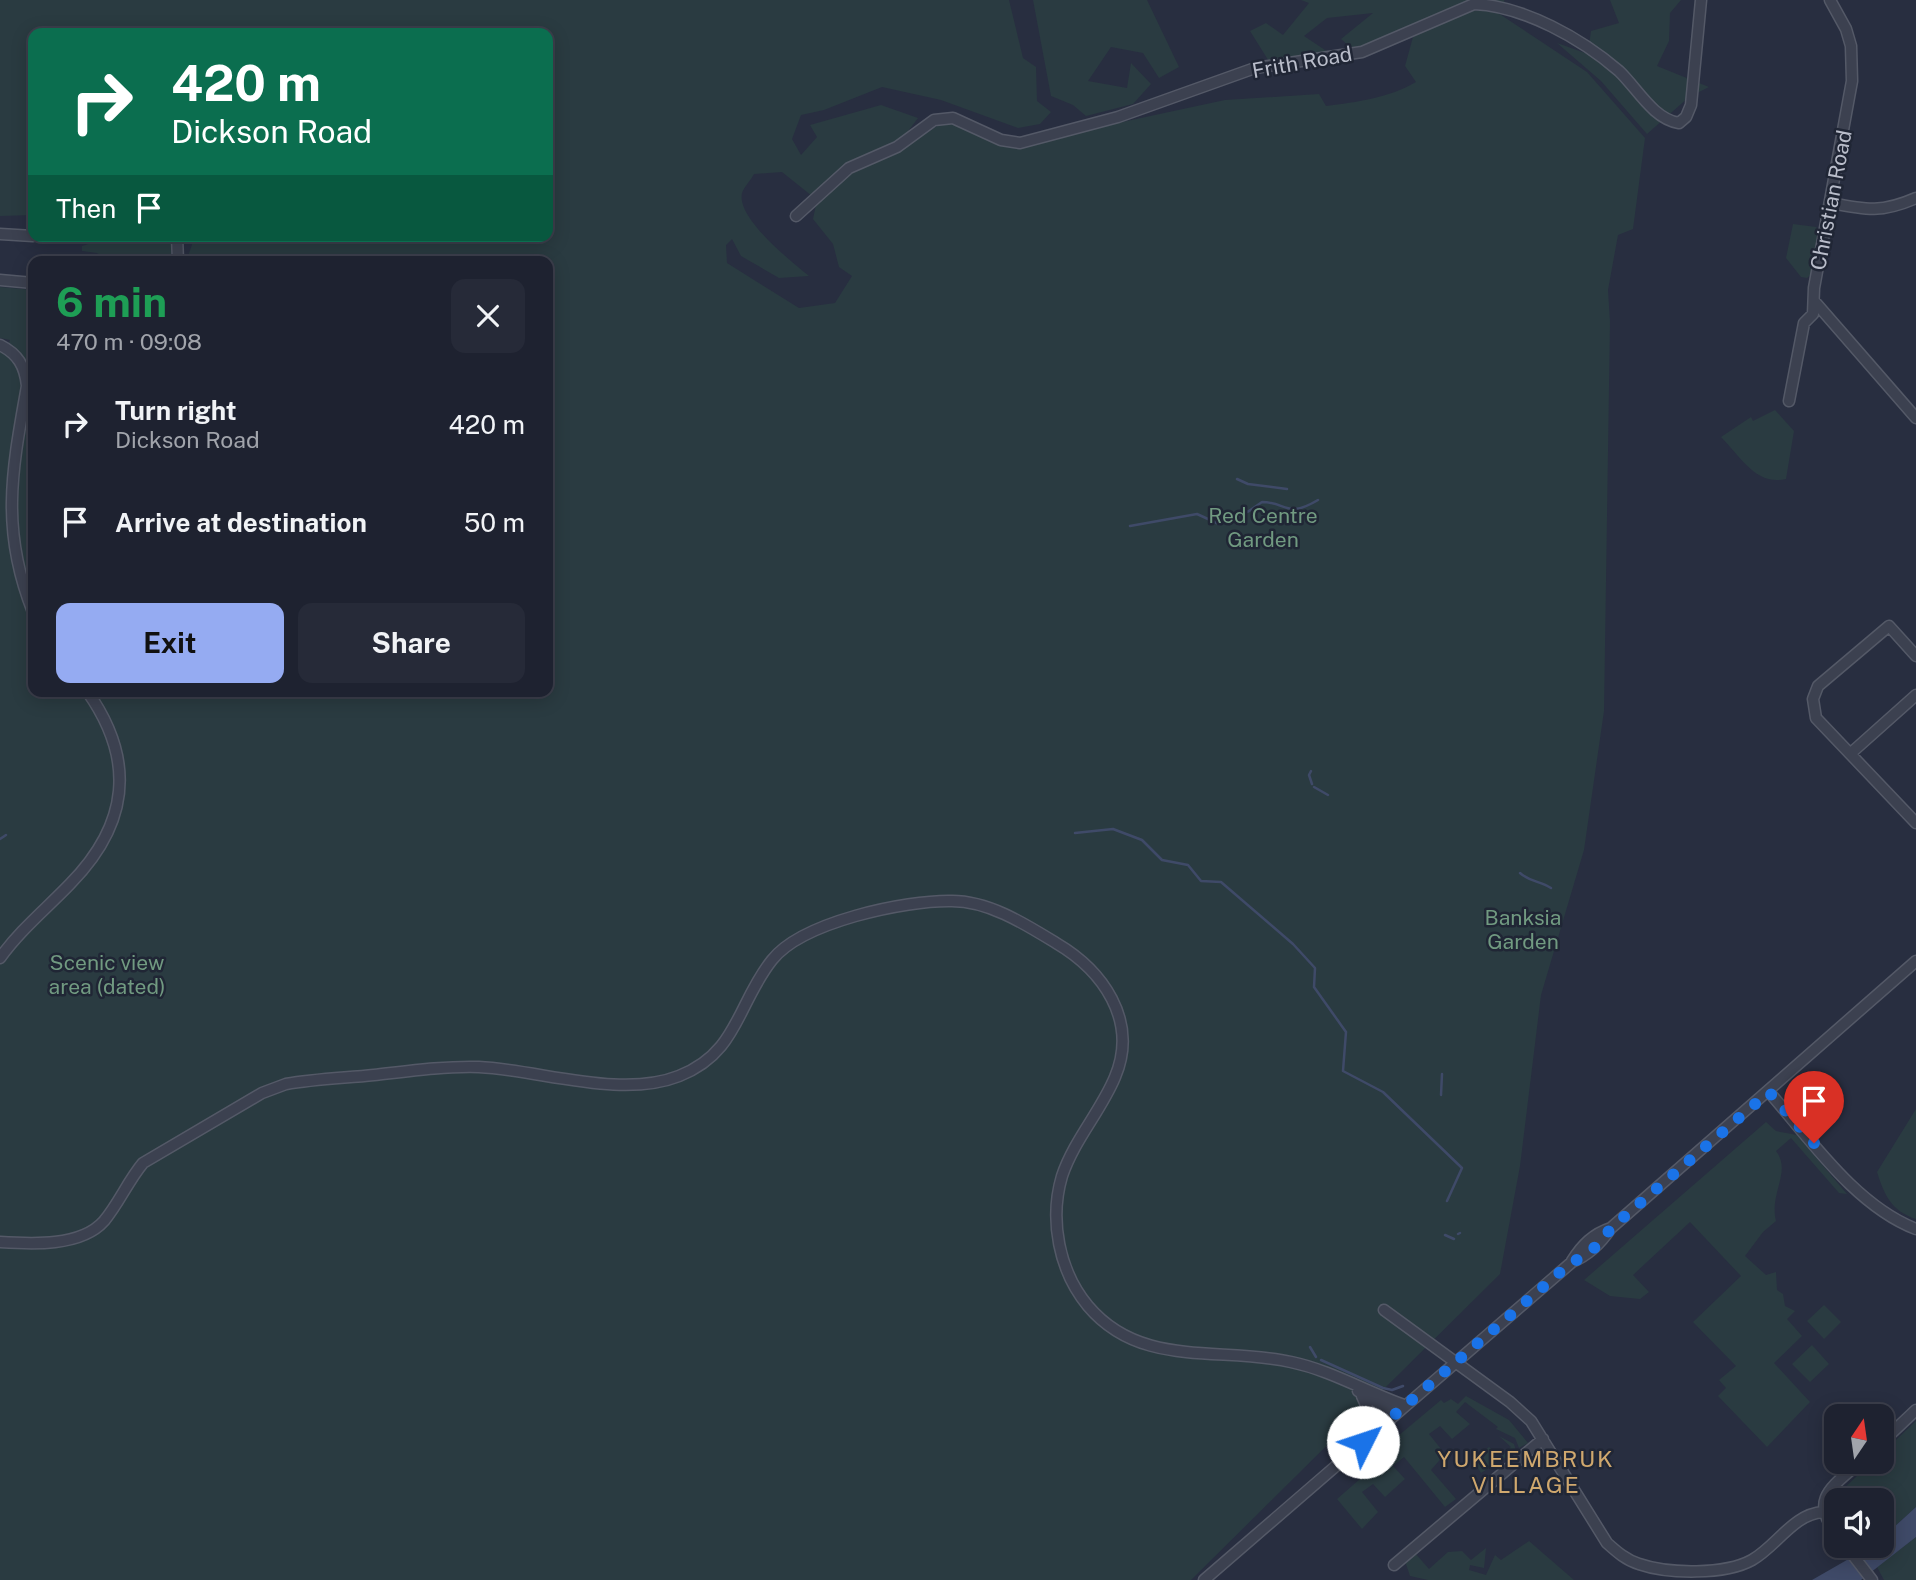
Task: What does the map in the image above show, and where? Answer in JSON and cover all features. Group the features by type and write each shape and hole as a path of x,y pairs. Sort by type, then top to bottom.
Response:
{"street":[{"name":"Frith Road","path":"796,216 849,168 897,147 934,120 953,118 1001,140 1020,143 1118,117 1255,68 1362,52 1475,4 1491,5 1537,20 1590,50 1619,71 1660,115 1679,123 1686,117 1691,105 1701,0"},
{"name":"Christian Road","path":"1789,401 1804,324 1814,314 1814,288 1850,103 1852,63 1846,29 1830,0"},
{"path":"1830,203 1873,211 1892,208 1916,198"},
{"path":"0,234 28,236"},
{"path":"0,280 28,283"},
{"path":"1815,302 1916,418"},
{"path":"0,345 18,358 27,378 9,477 8,510 13,555 28,598"},
{"path":"1916,656 1889,626 1818,686 1813,699 1816,718 1916,823"},
{"path":"1851,753 1916,695"},
{"path":"0,958 87,865 114,816 121,784 118,751 103,713 91,697"},
{"path":"0,1241 63,1240 94,1230 109,1214 131,1177 144,1163 261,1093 286,1084 457,1067 629,1084 677,1077 710,1059 723,1045 770,962 793,941 810,932 911,904 954,901 980,904 1077,955 1104,982 1117,1010 1122,1045 1115,1077 1073,1152 1062,1177 1057,1202 1059,1244 1066,1268 1089,1307 1110,1326 1134,1341 1165,1351 1290,1361 1404,1405"},
{"path":"1206,1579 1454,1362 1572,1262 1583,1258 1604,1239 1611,1228 1916,961"},
{"path":"1769,1092 1867,1202 1889,1218 1916,1229"},
{"path":"1384,1310 1510,1402 1531,1421 1607,1543 1625,1558 1641,1565 1700,1571 1733,1567 1751,1560 1801,1518 1823,1512 1826,1496 1847,1474"},
{"path":"1354,1387 1363,1396 1395,1413"},
{"path":"1363,1396 1370,1421 1363,1442"},
{"path":"1894,1431 1916,1410"},
{"path":"1394,1565 1543,1438"},
{"path":"1856,1558 1872,1580"}],"green space":[{"path":"0,0 1009,0 1023,58 1036,67 1037,101 1051,112 1040,124 1018,128 941,100 882,87 824,110 801,115 792,139 801,155 817,137 810,125 881,105 918,118 897,146 873,156 899,152 940,124 958,123 1006,147 1225,100 1319,94 1326,106 1349,103 1395,92 1416,82 1405,66 1413,37 1465,12 1492,9 1587,72 1645,138 1633,229 1618,235 1608,290 1610,322 1604,711 1584,850 1541,995 1520,1166 1500,1274 1191,1580 0,1580 0,352 5,353 10,340 0,338 0,287 28,290 28,697 553,697 553,256 188,256 192,242 553,242 553,28 28,28 28,215 0,216","holes":["782,172 817,200 813,219 833,244 839,267 852,276 835,303 799,308 727,263 726,245 732,239 741,256 779,278 809,276 767,239 748,215 742,203 742,193 754,174"]},
{"path":"1033,0 1147,0 1179,67 1159,78 1143,53 1111,47 1088,81 1127,88 1131,63 1151,84 1133,104 1086,116 1073,105 1051,96"},
{"path":"1301,0 1504,0 1505,3 1478,1 1356,52 1341,39 1373,13 1327,18 1304,36 1328,52 1270,63 1250,31 1266,23 1283,35 1309,3"},
{"path":"1610,0 1681,0 1670,13 1669,41 1657,66 1709,87 1689,97 1647,134 1601,81 1557,43 1588,54 1591,31 1619,23"},
{"path":"1793,224 1816,227 1821,233 1813,273 1807,278 1801,277 1786,258"},
{"path":"95,242 171,242 171,256 101,256 82,251 82,246"},
{"path":"1775,410 1794,431 1786,479 1775,480 1750,468 1721,437 1751,417 1753,421"},
{"path":"1916,1109 1916,1219 1907,1216 1890,1201 1877,1172"},
{"path":"1766,1122 1776,1131 1797,1135 1847,1194 1839,1193 1791,1138 1776,1151 1782,1167 1775,1201 1776,1221 1763,1232 1745,1256 1766,1275 1776,1272 1777,1290 1783,1294 1785,1306 1795,1311 1787,1319 1802,1336 1774,1363 1810,1402 1767,1447 1718,1396 1726,1388 1719,1380 1736,1366 1693,1322 1741,1276 1690,1222 1633,1275 1649,1292 1640,1299 1610,1296 1584,1280"},
{"path":"1824,1305 1841,1322 1824,1339 1807,1321"},
{"path":"1812,1345 1829,1364 1810,1382 1792,1364"},
{"path":"1466,1396 1509,1420 1528,1443 1519,1448 1515,1438 1496,1429 1498,1427 1465,1402 1456,1412 1470,1424 1452,1439 1440,1426 1429,1434 1445,1454 1431,1470 1456,1499 1445,1507 1404,1457 1393,1466 1405,1479 1385,1497 1373,1484 1362,1492 1378,1512 1362,1529 1337,1499 1360,1479 1355,1472 1441,1400 1444,1403 1451,1399 1458,1404"},
{"path":"1916,1421 1916,1507 1894,1527 1894,1488 1844,1488 1859,1474 1894,1474 1894,1442"},
{"path":"1499,1436 1514,1444 1516,1451 1481,1473 1473,1460 1489,1447 1501,1457 1511,1447"},
{"path":"1916,1537 1916,1580 1884,1580 1877,1567 1889,1558 1894,1558 1894,1554"},
{"path":"1529,1541 1574,1580 1428,1580 1410,1576 1405,1561 1415,1553 1429,1569 1448,1552 1462,1551 1471,1560 1486,1548 1484,1568 1470,1565 1469,1570 1486,1575 1495,1555 1501,1560"}],"water":[{"path":"1916,1507 1916,1537 1894,1554 1894,1527"},
{"path":"1850,1558 1889,1558 1861,1580 1812,1580"}],"waterway":[{"path":"1237,479 1248,484 1287,489"},
{"path":"1130,526 1197,514 1219,524 1262,502 1293,509 1318,500"},
{"path":"1311,771 1309,775 1312,784"},
{"path":"1314,787 1328,795"},
{"path":"1075,833 1113,829 1142,840 1162,860 1188,865 1201,881 1221,882 1293,944 1315,968 1314,987 1346,1032 1343,1071 1383,1092 1462,1168 1447,1201"},
{"path":"0,839 6,835"},
{"path":"1520,873 1551,888"},
{"path":"1441,1095 1442,1074"},
{"path":"1445,1235 1454,1239"},
{"path":"1310,1347 1316,1357"},
{"path":"1321,1360 1383,1388 1392,1390 1403,1386"}],"district":[{"name":"YUKEEMBRUK VILLAGE","path":"1526,1471"}],"route":[{"path":"1363,1442 1489,1331 1572,1262 1583,1258 1604,1239 1611,1228 1769,1092 1814,1143"}],"park label":[{"name":"Red Centre Garden","path":"1263,527"},
{"name":"Banksia Garden","path":"1523,929"},
{"name":"Scenic view area (dated)","path":"107,974"}]}
